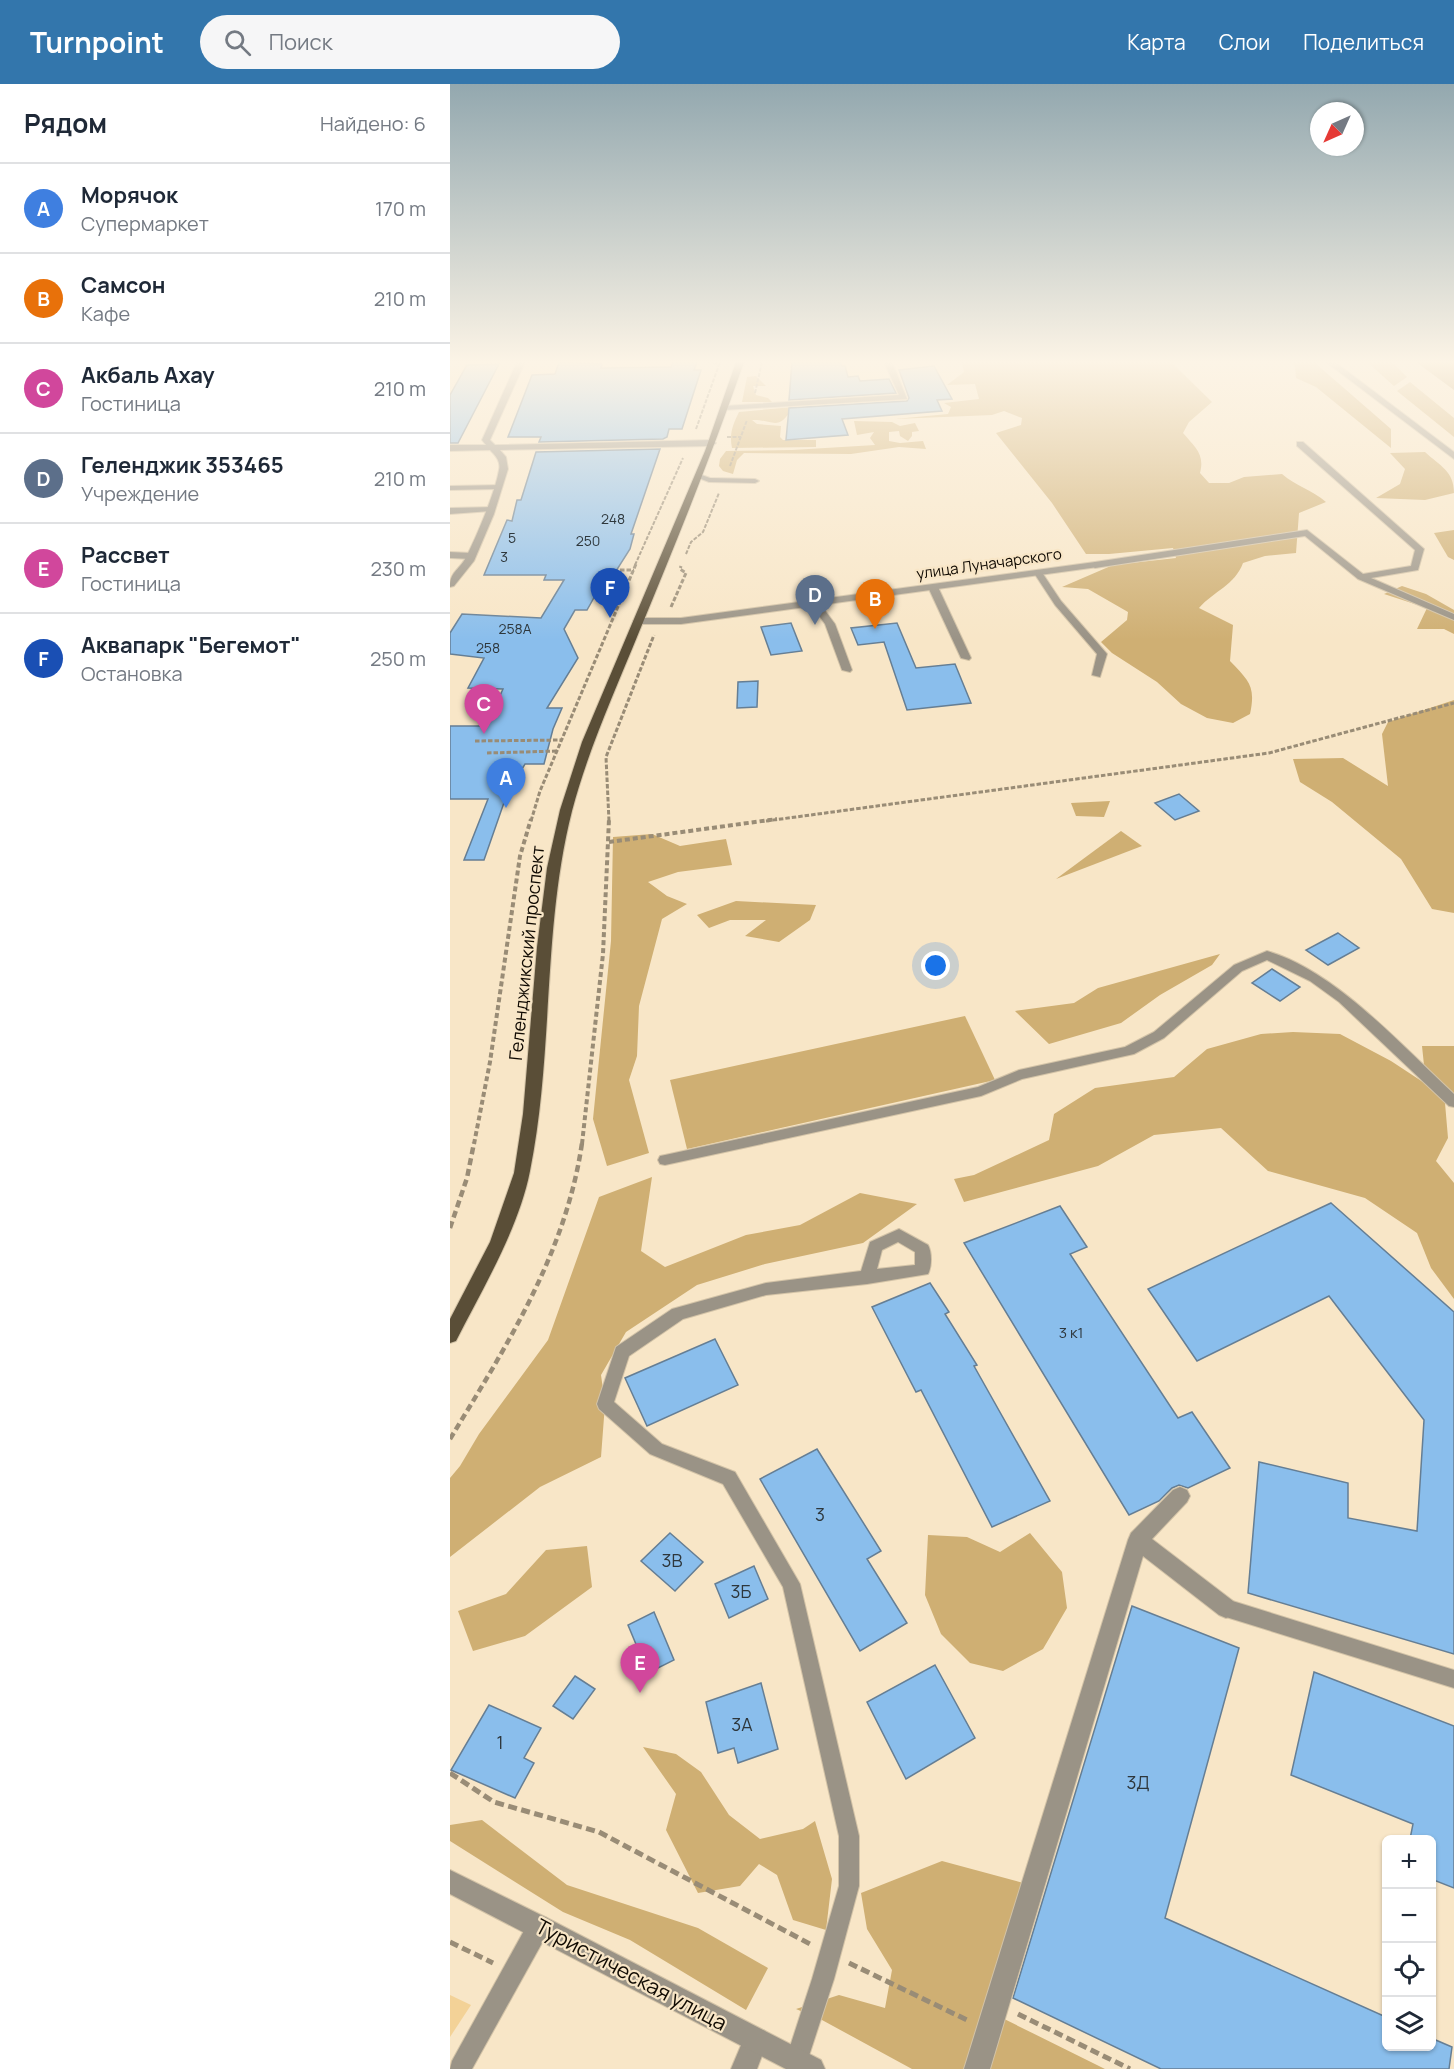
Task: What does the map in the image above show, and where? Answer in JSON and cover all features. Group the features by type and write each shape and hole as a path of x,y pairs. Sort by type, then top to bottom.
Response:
{"main road":[{"path":"699,476 707,455"},
{"name":"Геленджикский проспект","path":"450,1336 498,1242 522,1173 531,1114 544,947 558,839 568,801 588,741 699,476"}],"street":[{"path":"450,584 470,559 491,509 504,469 499,455"},
{"name":"улица Луначарского","path":"638,621 664,622 1095,565"},
{"path":"977,2069 1138,1540 1180,1496"},
{"path":"1138,1540 1226,1608"},
{"name":"Туристическая улица","path":"450,1882 804,2065"},
{"path":"744,2069 756,2040"}],"lane":[{"path":"1312,455 1420,549 1415,568 1361,578"},
{"path":"699,476 709,480 755,481"},
{"path":"451,494 498,487"},
{"path":"450,511 491,509"},
{"path":"1095,565 1307,533 1361,578 1434,606 1454,617"},
{"path":"450,555 470,559"},
{"path":"1038,573 1058,603 1102,654 1097,675"},
{"path":"933,587 966,658"},
{"path":"815,603 830,624 847,670"},
{"path":"665,1160 981,1091 1019,1075 1129,1051 1159,1035 1238,968 1267,955 1314,978 1344,999 1454,1102"},
{"path":"804,2065 830,1954 849,1886 849,1836 791,1584 729,1478 656,1449 605,1404 622,1352 678,1314 766,1289 867,1278"},
{"path":"1226,1608 1454,1679"},
{"path":"460,2069 539,1926"}],"path":[{"path":"450,1439 538,1283 570,1205 579,1168 587,1117 604,939 609,842 609,774 606,757 653,635 663,628 686,573 680,569 692,542 703,532 734,455"},
{"path":"620,570 634,570"},
{"path":"609,842 1269,753 1454,703"},
{"path":"476,741 562,740"},
{"path":"487,753 557,752"},
{"path":"450,1773 494,1802 599,1832 830,1954 989,2031 1012,2011 1130,2069"},
{"path":"450,1942 513,1972"}],"shaded area":[{"path":"723,455 742,455 737,460 733,474 723,471 719,466"},
{"path":"1013,455 1199,455 1200,473 1209,483 1229,483 1244,477 1282,474 1326,502 1299,513 1296,553 1265,556 1243,563 1235,577 1199,608 1233,625 1230,661 1249,684 1252,697 1250,714 1233,723 1207,718 1181,704 1157,682 1112,653 1101,642 1127,620 1128,612 1088,589 1062,587 1113,565 1176,558 1173,548 1086,554 1052,503"},
{"path":"1392,455 1428,455 1449,474 1454,493 1425,500 1376,498 1400,484 1405,469"},
{"path":"1454,530 1454,560 1448,557 1434,533"},
{"path":"1402,586 1426,594 1454,610 1454,634 1444,629 1417,629 1427,608 1384,594"},
{"path":"1454,700 1454,913 1432,909 1401,859 1332,802 1300,782 1293,759 1343,758 1388,786 1382,734 1388,722"},
{"path":"1110,801 1104,817 1076,816 1071,803"},
{"path":"1121,831 1142,846 1056,879"},
{"path":"652,834 680,846 726,839 732,865 678,872 648,882 667,896 687,904 662,919 639,1006 637,1056 629,1080 649,1153 607,1166 593,1119 611,941 613,837"},
{"path":"736,901 816,905 810,920 779,942 745,936 766,920 730,920 709,928 697,915"},
{"path":"1220,954 1212,965 1160,995 1121,1023 1049,1044 1015,1011 1074,1003 1098,988"},
{"path":"965,1016 995,1080 687,1149 670,1080"},
{"path":"1293,1032 1340,1034 1391,1061 1426,1084 1422,1046 1454,1046 1454,1102 1445,1103 1448,1138 1436,1161 1454,1183 1454,1299 1431,1268 1417,1233 1365,1198 1268,1171 1221,1128 1154,1135 1098,1166 964,1202 954,1179 974,1175 1049,1140 1054,1114 1095,1088 1174,1077 1207,1049 1261,1034"},
{"path":"652,1177 641,1251 665,1267 746,1235 800,1225 860,1193 917,1204 863,1243 765,1264 697,1285 626,1332 601,1375 605,1404 601,1457 540,1487 450,1557 450,1478 479,1434 548,1340 599,1197"},
{"path":"1030,1533 1062,1572 1067,1608 1043,1649 1003,1671 970,1663 941,1634 925,1595 928,1535 967,1537 1000,1552"},
{"path":"587,1546 592,1587 525,1636 473,1651 458,1611 506,1594 546,1550"},
{"path":"643,1747 676,1754 701,1772 729,1815 760,1839 803,1829 815,1821 832,1879 826,1930 793,1920 777,1875 759,1864 740,1886 698,1893 666,1830 676,1794"},
{"path":"482,1820 567,1885 698,1928 768,1968 746,2010 630,1940 563,1912 450,1841 450,1825"},
{"path":"942,1861 1027,1884 988,2011 1105,2069 912,2069 822,2020 796,2009 839,1995 885,2008 892,1970 867,1929 861,1893"},
{"path":"450,1995 471,2005 450,2037"}],"building":[{"path":"535,455 658,455 631,534 634,534 630,549 611,579 605,578 587,610 575,610 564,629 578,658 547,708 562,708 553,729 544,764 525,764 507,794 484,860 464,860 488,799 450,799 450,726 486,726 503,689 468,688 484,658 450,654 450,633 462,614 541,618 564,580 544,580 546,575 484,575 507,520 512,521 517,500 521,500"},
{"path":"791,623 802,651 771,655 761,627"},
{"path":"897,623 916,668 955,664 971,703 907,710 884,642 858,645 851,628"},
{"path":"758,681 757,707 737,708 738,682"},
{"path":"1179,794 1199,811 1175,820 1155,803"},
{"path":"1338,933 1359,948 1328,965 1306,950"},
{"path":"1272,969 1300,987 1280,1001 1252,983"},
{"path":"1331,1203 1454,1312 1454,1654 1248,1593 1259,1462 1348,1483 1348,1518 1417,1531 1424,1420 1329,1296 1197,1361 1148,1289"},
{"path":"1060,1206 1087,1247 1070,1254 1178,1418 1192,1412 1230,1468 1188,1488 1179,1485 1172,1488 1159,1501 1129,1515 964,1243"},
{"path":"930,1283 949,1312 945,1314 977,1365 974,1366 1050,1501 992,1527 921,1390 916,1392 872,1307"},
{"path":"715,1339 738,1385 647,1426 625,1378"},
{"path":"817,1449 881,1551 867,1559 907,1623 860,1651 760,1479"},
{"path":"670,1533 703,1562 675,1591 641,1561"},
{"path":"754,1566 768,1599 729,1618 715,1584"},
{"path":"1132,1606 1239,1648 1165,1918 1382,2015 1382,2051 1436,2051 1436,2040 1452,2047 1449,2069 1161,2069 1013,1998"},
{"path":"654,1612 674,1660 648,1673 628,1625"},
{"path":"935,1665 975,1738 906,1779 867,1702"},
{"path":"1314,1672 1454,1726 1454,1888 1436,1881 1436,1835 1411,1835 1413,1824 1291,1775"},
{"path":"575,1676 595,1689 573,1719 553,1706"},
{"path":"761,1683 778,1749 738,1763 734,1748 718,1753 706,1702"},
{"path":"489,1705 541,1728 524,1758 534,1763 515,1798 451,1770"}],"place":[{"name":"Аквапарк \"Бегемот\"","path":"610,618"},
{"name":"Геленджик 353465","path":"815,625"},
{"name":"Самсон","path":"875,629"},
{"name":"Акбаль Ахау","path":"484,734"},
{"name":"Морячок","path":"506,808"},
{"name":"Рассвет","path":"640,1693"}]}
